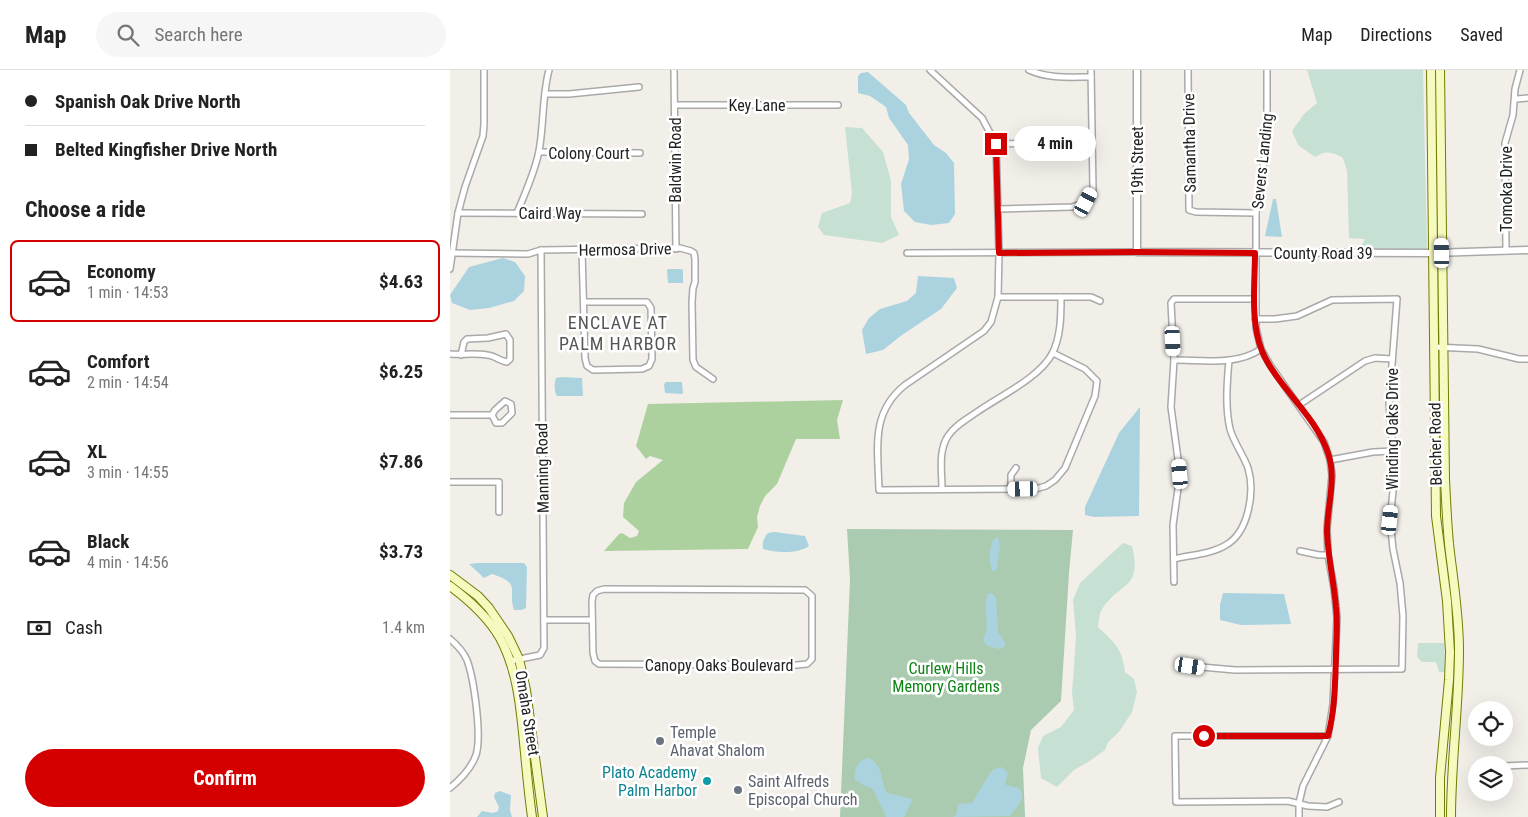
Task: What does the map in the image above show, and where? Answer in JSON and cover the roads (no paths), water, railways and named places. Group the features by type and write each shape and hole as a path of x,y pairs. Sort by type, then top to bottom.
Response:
{"main road":[{"name":"Belcher Road","path":"1431,70 1436,516 1450,633 1449,680 1440,778 1440,817"},
{"name":"Belcher Road","path":"1440,70 1446,517 1457,598 1459,649 1459,681 1451,787 1451,817"},
{"name":"Omaha Street","path":"450,575 478,596 489,608 508,636 519,659 526,690 543,817"},
{"name":"Omaha Street","path":"450,586 471,603 492,626 510,661 516,684 523,733 532,817"},
{"path":"523,733 532,776 537,817"},
{"path":"1435,817 1436,778 1444,736"},
{"path":"1444,736 1445,817"}],"street":[{"path":"450,268 458,213 483,136 484,70"},
{"path":"518,213 539,152 545,94 550,70"},
{"name":"Baldwin Road","path":"674,70 676,249"},
{"path":"930,70 982,118 996,144 999,253 998,297 991,322 984,332 905,385 887,403 879,425 879,490 1035,489 1046,486 1058,477 1065,468 1096,396 1097,381 1085,369 1052,353"},
{"path":"1029,70 1054,77 1091,77"},
{"path":"998,209 1072,208 1086,202 1092,190 1092,70"},
{"name":"19th Street","path":"1137,70 1137,252"},
{"name":"Samantha Drive","path":"1188,70 1189,210 1196,212 1256,213"},
{"name":"Severs Landing","path":"1267,70 1267,143 1256,213 1255,319 1261,349 1270,365 1324,442 1330,460 1332,476 1328,517 1328,555 1337,618 1333,704 1328,736 1303,786 1299,803 1299,817"},
{"name":"Tomoka Drive","path":"1506,251 1505,143 1513,115 1516,98 1515,89 1520,70"},
{"path":"545,94 569,94 639,88"},
{"path":"1516,98 1528,98"},
{"name":"Key Lane","path":"675,106 838,105"},
{"path":"996,144 1092,142"},
{"name":"Colony Court","path":"539,152 640,153"},
{"name":"Caird Way","path":"458,213 642,214"},
{"name":"Hermosa Drive","path":"451,253 528,254 540,250 680,248 691,251 696,258 692,302 693,360 696,367 713,379"},
{"name":"Manning Road","path":"510,661 540,655 544,648 540,250"},
{"path":"582,250 585,358 587,366 593,370 642,369 649,366 652,359 651,308 646,302 584,302"},
{"name":"County Road 39","path":"907,253 1442,253 1528,250"},
{"path":"998,297 1091,298 1100,301"},
{"path":"942,489 942,450 947,437 952,431 988,404 1032,376 1044,364 1052,353 1060,325 1061,297"},
{"path":"1174,582 1174,525 1180,474 1171,407 1174,360 1171,303 1174,299 1255,299"},
{"name":"Winding Oaks Drive","path":"1255,319 1297,316 1325,302 1337,299 1397,300 1389,404 1396,472 1390,520 1393,549 1400,583 1402,670 1335,670"},
{"path":"450,354 461,355 490,355 506,362 510,359 510,340 506,334 488,338 467,339 464,342 461,355"},
{"path":"1434,347 1478,349 1519,359 1528,358"},
{"path":"1174,360 1229,360 1246,358 1261,349"},
{"path":"1299,405 1365,361 1375,358 1392,360"},
{"path":"1174,559 1211,551 1226,545 1242,528 1247,511 1250,482 1248,467 1231,431 1228,410 1229,360"},
{"path":"503,402 511,404 512,413 502,423 496,423 492,415 503,402"},
{"path":"450,415 492,415"},
{"path":"1330,460 1373,452 1394,451"},
{"path":"1011,489 1011,475 1016,468"},
{"path":"450,482 498,482 499,512"},
{"path":"1300,551 1328,555"},
{"name":"Canopy Oaks Boulevard","path":"604,589 805,590 812,596 812,659 807,664 797,666 599,664 595,661 593,652 592,620 593,594 604,589"},
{"path":"544,620 592,620"},
{"path":"450,639 462,650 466,659 471,678 478,744 476,755 467,773 450,788"},
{"path":"1178,666 1234,670 1335,670"},
{"path":"1328,736 1175,736 1176,802 1288,801 1308,806 1327,807 1339,802"},
{"path":"1513,766 1528,765"}],"water":[{"path":"868,72 906,105 909,113 934,145 946,153 954,163 955,214 949,223 931,225 915,222 904,211 901,184 909,159 908,145 889,118 886,107 870,96 858,93 858,76 861,73"},
{"path":"1273,199 1276,199 1282,237 1265,236"},
{"path":"503,258 515,262 525,276 524,291 514,301 489,308 470,310 452,303 450,295 469,267"},
{"path":"667,270 683,270 683,283 668,283"},
{"path":"918,276 954,278 957,288 941,309 883,350 866,354 862,330 869,318 880,309 907,301 916,293"},
{"path":"561,377 582,378 583,396 557,396 555,380"},
{"path":"666,382 682,382 683,393 665,393 664,384"},
{"path":"1140,407 1139,516 1094,517 1085,515 1085,507 1119,433"},
{"path":"768,533 805,536 809,546 804,549 787,552 763,549 765,537"},
{"path":"998,537 1000,546 997,569 993,572 990,564 990,552 993,540"},
{"path":"524,563 527,567 526,608 514,610 512,588 508,581 492,574 484,578 469,564"},
{"path":"991,593 996,597 998,632 1005,642 1004,647 998,649 986,645 983,639 987,628 986,600 988,594"},
{"path":"1223,593 1284,594 1291,624 1241,625 1220,620 1220,605"},
{"path":"869,758 877,765 887,793 913,799 904,817 886,817 873,789 859,783 859,781 855,781 857,766 862,760"},
{"path":"1002,767 1008,773 1006,785 1019,788 1022,793 1020,803 1010,816 953,817 957,814 959,804 972,803 990,773 994,769"},
{"path":"500,791 511,795 510,810 512,817 477,817 482,811 493,813 498,811 499,807 494,797 495,793"}],"place":[{"name":"Temple Ahavat Shalom","path":"660,741"},
{"name":"Plato Academy Palm Harbor","path":"707,781"},
{"name":"Saint Alfreds Episcopal Church","path":"738,790"}],"district":[{"name":"ENCLAVE AT PALM HARBOR","path":"618,333"}],"park label":[{"name":"Curlew Hills Memory Gardens","path":"946,677"}]}
